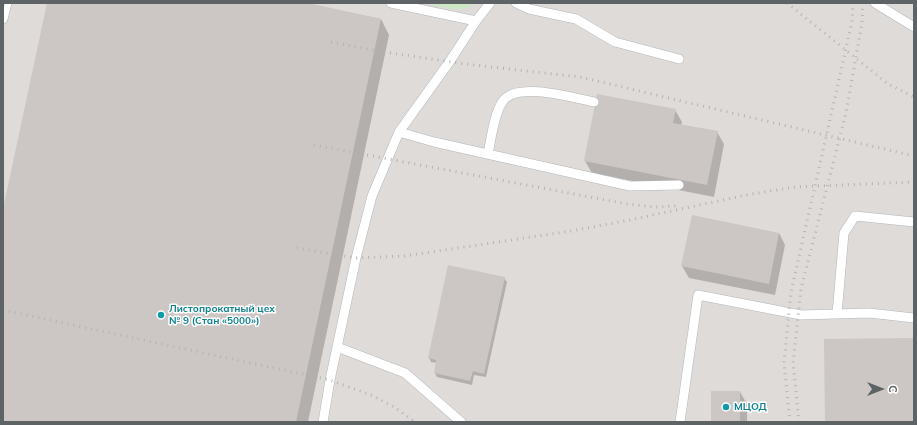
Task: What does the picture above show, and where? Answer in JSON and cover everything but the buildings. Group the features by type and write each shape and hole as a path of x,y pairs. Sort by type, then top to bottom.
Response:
{"lane":[{"path":"3,19 7,3"},
{"path":"391,3 476,21"},
{"path":"323,422 356,258 372,196 399,132 450,62 476,21 490,3"},
{"path":"516,3 528,9 576,18 616,42 679,59"},
{"path":"875,3 914,27"},
{"path":"488,154 496,119 503,100 517,92 540,91 594,102"},
{"path":"399,132 434,142 630,186 679,185"},
{"path":"837,314 844,233 856,216 914,222"},
{"path":"680,422 698,295 801,315 869,313 914,318"},
{"path":"337,348 405,373 461,422"}],"shaded area":[{"path":"3,3 914,3 914,422 3,422"}],"green space":[{"path":"426,3 474,3 469,7 451,9"}],"railway":[{"path":"787,3 888,84 914,97"},
{"path":"790,422 784,363 791,292 852,22 853,3"},
{"path":"799,422 793,363 801,289 846,113 862,23 863,3"},
{"path":"331,42 378,51 465,64 580,77 914,156"},
{"path":"314,145 627,204 655,207 676,206"},
{"path":"297,248 356,258 405,256 571,231 746,195 795,187 914,182"},
{"path":"3,310 330,380 371,395 394,407 415,422"}],"place":[{"name":"Листопрокатный цех № 9 (Стан «5000»)","path":"161,315"},
{"name":"МЦОД","path":"726,407"}]}
